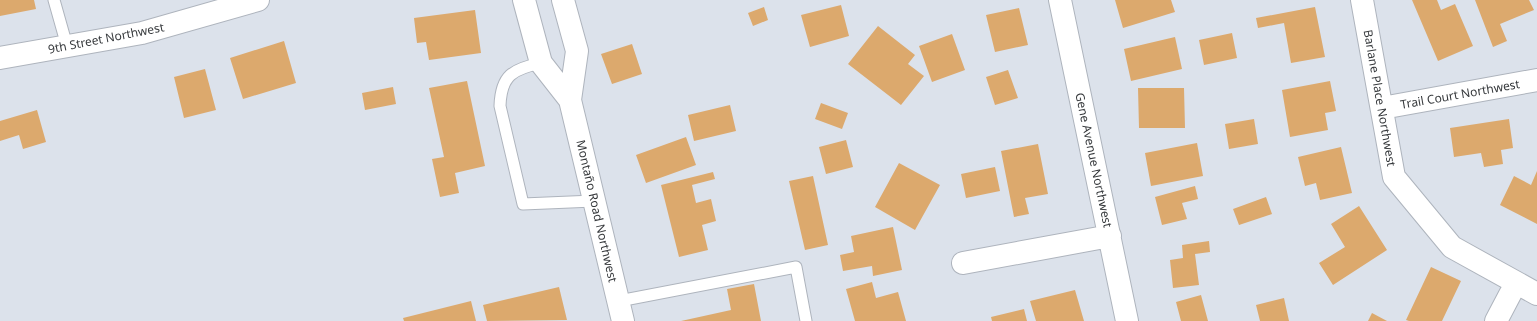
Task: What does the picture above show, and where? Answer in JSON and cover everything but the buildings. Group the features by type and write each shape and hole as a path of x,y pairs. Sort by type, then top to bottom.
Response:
{"street":[{"name":"9th Street Northwest","path":"0,58 142,33 258,0"},
{"name":"Montaño Road Northwest","path":"524,0 541,63 570,100"},
{"name":"Montaño Road Northwest","path":"563,0 576,51 570,100 621,311"},
{"name":"Gene Avenue Northwest","path":"1060,0 1127,321"},
{"name":"Barlane Place Northwest","path":"1362,0 1394,177 1452,247 1537,294"},
{"name":"Trail Court Northwest","path":"1382,108 1537,80"},
{"path":"963,263 1110,236"},
{"path":"1496,321 1516,283"}],"lane":[{"path":"54,0 67,46"},
{"path":"541,63 521,67 507,78 500,93 500,106 523,204 594,201"},
{"path":"621,311 796,267 806,321"}]}
